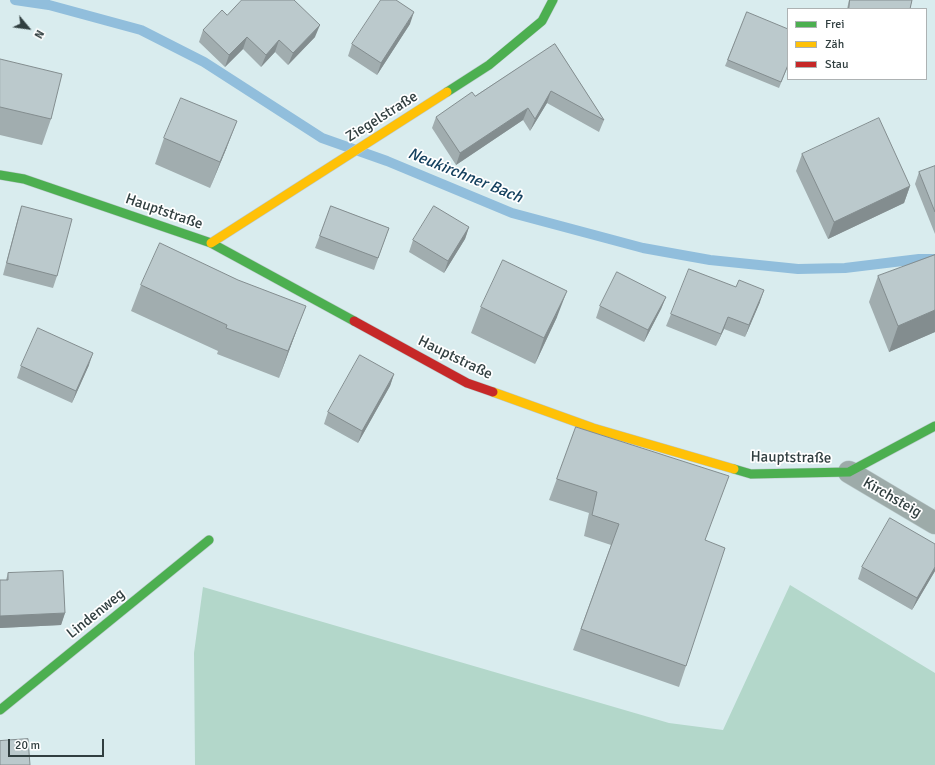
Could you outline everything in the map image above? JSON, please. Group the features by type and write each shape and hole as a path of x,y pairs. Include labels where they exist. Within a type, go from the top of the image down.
{"main road":[{"name":"Ziegelstraße","path":"211,243 489,65 542,21 553,0"},
{"name":"Hauptstraße","path":"0,175 24,180 211,243 467,383 593,428 751,474 849,472 935,426"},
{"name":"Lindenweg","path":"0,710 209,540"}],"street":[{"name":"Kirchsteig","path":"849,472 935,523"}],"green space":[{"path":"790,585 935,673 935,765 195,765 194,653 203,587 669,723 723,730"}],"building":[{"path":"242,0 294,0 320,25 293,53 279,40 266,55 247,37 229,55 203,30 222,10 227,15"},
{"path":"381,0 396,0 414,12 381,63 352,44"},
{"path":"850,0 912,0 910,8 849,8"},
{"path":"747,12 787,29 787,67 781,82 728,60"},
{"path":"555,44 604,120 551,91 535,119 528,108 460,153 436,117 472,92 475,96"},
{"path":"0,59 62,74 51,119 0,107"},
{"path":"181,98 237,121 220,162 164,138"},
{"path":"879,118 910,186 834,222 802,154"},
{"path":"935,166 935,212 919,172"},
{"path":"22,206 72,219 57,276 7,263"},
{"path":"331,206 389,228 378,258 320,236"},
{"path":"434,206 469,227 448,261 413,240"},
{"path":"160,243 238,280 306,306 288,351 226,328 227,325 141,285"},
{"path":"935,255 935,310 898,326 878,276"},
{"path":"503,260 567,291 544,338 481,307"},
{"path":"689,269 736,287 739,280 764,290 749,325 728,317 721,334 671,314"},
{"path":"617,272 666,297 648,330 600,306"},
{"path":"38,328 93,353 76,391 21,366"},
{"path":"360,355 394,374 362,431 328,412"},
{"path":"576,427 729,476 705,540 725,548 686,666 581,629 619,524 592,515 597,492 557,479"},
{"path":"890,518 935,544 935,567 917,598 862,567"},
{"path":"63,571 65,613 0,616 0,580 8,580 8,573"},
{"path":"28,739 30,765 0,765 0,741"}],"waterway":[{"name":"Neukirchner Bach","path":"15,0 49,5 141,30 204,62 322,138 387,161 512,213 643,248 710,260 798,269 845,268 919,259 935,259"}],"traffic: fast":[{"path":"447,92 489,65 542,21 553,0"},
{"path":"0,175 24,179 211,243 354,321"},
{"path":"734,469 751,474 849,472 935,426"},
{"path":"0,710 209,540"}],"traffic: slow":[{"path":"211,243 447,92"},
{"path":"493,392 593,428 734,469"}],"traffic: jam":[{"path":"354,321 467,383 493,392"}]}
